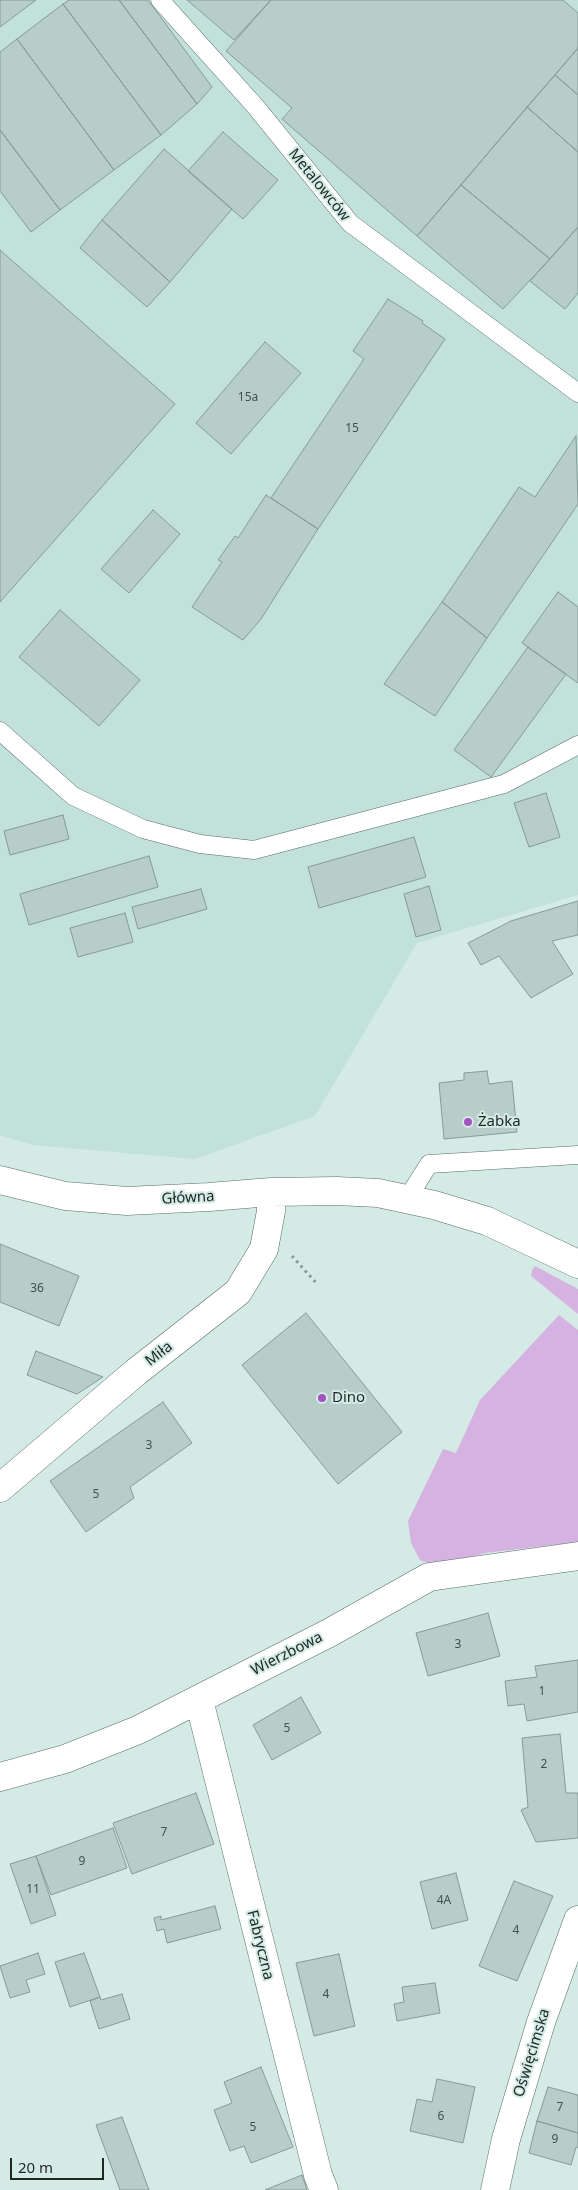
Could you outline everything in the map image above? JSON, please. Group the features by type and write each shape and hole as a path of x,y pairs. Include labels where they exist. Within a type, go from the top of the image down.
{"street":[{"name":"Główna","path":"0,1180 65,1196 127,1201 209,1198 271,1192 337,1191 378,1193 487,1221 578,1264"},
{"name":"Miła","path":"0,1488 136,1372 238,1292 264,1249 271,1211 271,1192"},
{"name":"Wierzbowa","path":"0,1777 65,1759 138,1730 329,1633 429,1577 578,1556"},
{"name":"Fabryczna","path":"199,1700 318,2175 324,2190"},
{"name":"Oświęcimska","path":"495,2190 506,2139 541,2022 578,1920"}],"lane":[{"name":"Metalowców","path":"160,0 255,106 350,223 578,393"},
{"path":"0,731 73,796 143,829 200,844 254,850 504,784 578,745"},
{"path":"407,1199 429,1164 578,1155"}],"path":[{"path":"290,1254 318,1285"}],"shaded area":[{"path":"0,0 578,0 578,895 417,943 315,1116 195,1159 32,1145 0,1135"},
{"path":"535,1266 578,1289 578,1314 531,1276"},
{"path":"559,1315 578,1330 578,1542 485,1553 446,1564 431,1564 420,1560 411,1543 408,1521 443,1449 456,1453 480,1400"}],"building":[{"path":"0,0 36,0 0,27"},
{"path":"69,0 119,0 197,104 161,135 63,4"},
{"path":"119,0 148,0 212,87 197,104"},
{"path":"187,0 271,0 234,40"},
{"path":"271,0 563,0 578,13 578,48 417,236 282,119 292,108 226,51"},
{"path":"63,4 161,135 114,170 17,39"},
{"path":"17,39 114,170 60,210 0,130 0,52"},
{"path":"578,48 578,95 555,75"},
{"path":"555,75 578,95 578,152 527,107"},
{"path":"527,107 578,152 578,227 550,259 461,185"},
{"path":"0,130 60,210 31,232 0,191"},
{"path":"223,132 278,180 243,219 188,171"},
{"path":"164,149 232,209 170,282 102,220"},
{"path":"461,185 550,259 503,309 417,236"},
{"path":"102,220 170,282 147,307 80,248"},
{"path":"578,227 578,293 565,309 530,281"},
{"path":"0,250 175,404 0,602"},
{"path":"388,299 423,321 422,323 445,339 318,529 271,498 364,359 353,351"},
{"path":"265,342 301,373 231,454 196,423"},
{"path":"576,436 578,504 487,638 442,602 519,487 535,497"},
{"path":"266,495 318,529 261,619 243,640 192,607 222,562 218,560 235,536 238,538"},
{"path":"153,510 180,534 129,593 101,569"},
{"path":"558,592 578,607 578,683 522,643"},
{"path":"442,602 487,638 435,716 384,684"},
{"path":"60,610 140,680 99,726 19,657"},
{"path":"528,647 566,674 491,777 454,750"},
{"path":"546,793 560,837 529,847 514,803"},
{"path":"63,815 69,839 10,855 4,831"},
{"path":"414,837 426,877 319,908 308,867"},
{"path":"149,856 158,887 29,925 20,894"},
{"path":"429,886 441,930 416,937 404,894"},
{"path":"201,889 207,909 138,929 132,907"},
{"path":"578,901 578,935 552,941 573,974 531,998 499,956 481,965 468,943 511,921"},
{"path":"125,913 133,942 78,957 70,928"},
{"path":"487,1071 489,1084 512,1081 517,1132 444,1139 439,1083 464,1080 464,1073"},
{"path":"0,1244 79,1276 59,1326 0,1302"},
{"name":"Dino","path":"306,1313 402,1432 338,1484 242,1365"},
{"path":"36,1351 103,1377 77,1394 27,1375"},
{"path":"163,1402 192,1443 130,1487 134,1498 86,1532 50,1481"},
{"path":"488,1613 500,1656 428,1676 416,1633"},
{"path":"578,1660 578,1712 527,1721 524,1704 508,1706 505,1681 537,1677 535,1666"},
{"path":"301,1697 321,1733 272,1760 253,1725"},
{"path":"560,1734 566,1793 578,1793 578,1838 536,1842 521,1810 528,1807 522,1738"},
{"path":"196,1793 214,1844 132,1874 113,1823"},
{"path":"113,1828 127,1868 51,1895 36,1856"},
{"path":"36,1856 56,1915 31,1924 10,1864"},
{"path":"456,1873 468,1920 432,1929 420,1882"},
{"path":"514,1881 553,1896 517,1981 479,1966"},
{"path":"215,1906 221,1929 167,1943 164,1929 157,1931 154,1918 161,1916 161,1920"},
{"path":"38,1953 45,1974 26,1980 30,1992 10,1998 0,1966"},
{"path":"84,1953 100,1997 70,2007 55,1962"},
{"path":"339,1954 355,2026 314,2036 296,1963"},
{"path":"435,1983 440,2013 397,2021 394,2004 404,2002 402,1987"},
{"path":"122,1994 130,2019 99,2029 90,2001 100,1997 101,2000"},
{"path":"261,2067 293,2147 251,2163 244,2146 230,2151 214,2110 232,2103 224,2082"},
{"path":"437,2079 475,2087 463,2143 410,2131 417,2099 432,2102"},
{"path":"548,2087 578,2095 578,2133 537,2121"},
{"path":"122,2117 149,2190 120,2190 96,2125"},
{"path":"537,2121 578,2133 578,2148 576,2147 571,2165 529,2153"},
{"path":"302,2175 307,2190 265,2190"}],"place":[{"name":"Żabka","path":"468,1122"},
{"name":"Dino","path":"322,1398"}]}
